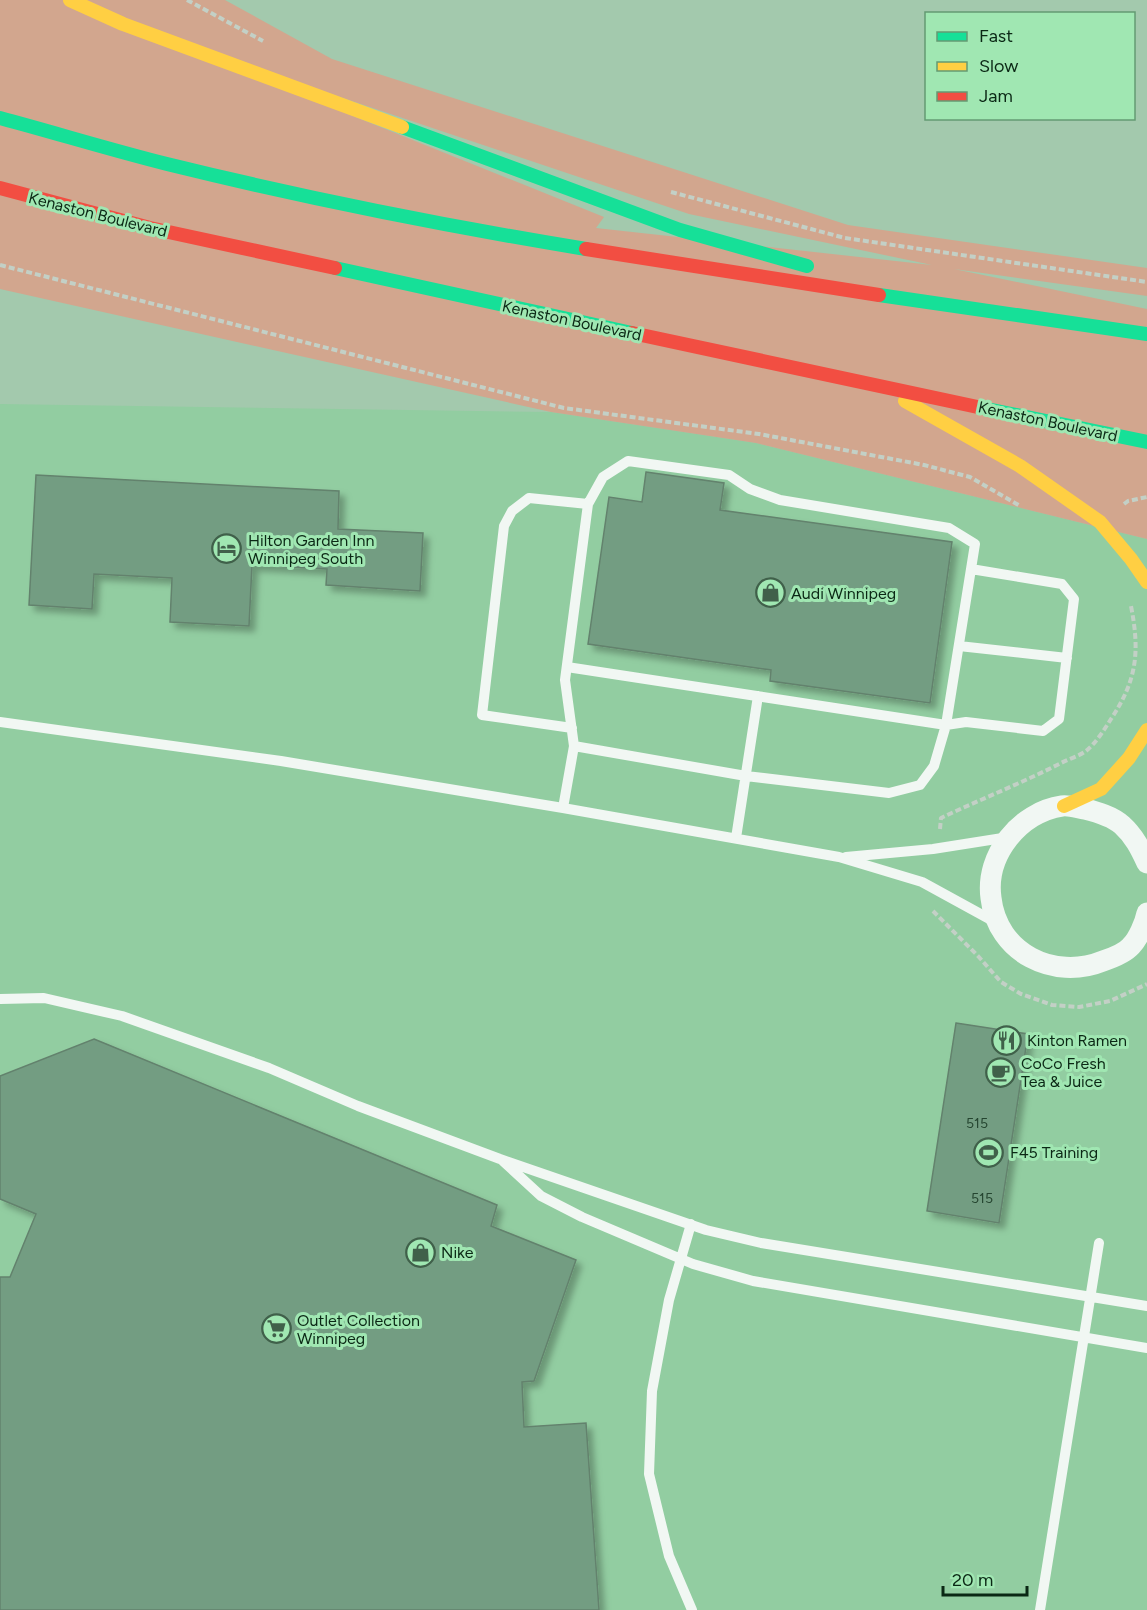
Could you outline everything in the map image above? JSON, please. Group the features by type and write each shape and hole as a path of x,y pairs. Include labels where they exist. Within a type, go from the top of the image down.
{"main road":[{"path":"70,0 134,28 680,230 817,268"},
{"path":"0,118 186,169 443,224 612,254 1147,334"},
{"name":"Kenaston Boulevard","path":"0,188 150,228 877,386 1147,442"},
{"path":"839,275 942,304"},
{"path":"877,386 1020,466 1100,522 1147,582"},
{"path":"1064,806 1101,789 1130,758 1147,730"}],"street":[{"path":"1147,863 1138,843 1120,824 1098,812 1064,806 1044,812 1020,825 1002,845 992,871 991,898 999,924 1014,946 1036,961 1063,969 1089,967 1139,946 1147,913"}],"lane":[{"path":"563,808 574,746 565,680 588,504 603,477 628,461 729,475 750,489 780,500 949,528 975,544 946,725 934,766 920,785 890,793 746,776 574,746"},
{"path":"572,728 482,716 504,526 508,518 512,511 529,498 588,504"},
{"path":"567,667 946,725 966,722 1042,731 1059,719 1074,599 1062,584 971,569"},
{"path":"959,646 1067,658"},
{"path":"736,838 758,696"},
{"path":"0,722 281,761 839,857 922,882 999,924"},
{"path":"839,857 933,849 1009,837"},
{"path":"0,999 44,998 122,1016 269,1068 358,1106 500,1159 706,1230 761,1243 1147,1306"},
{"path":"500,1159 541,1196 582,1217 681,1259 753,1281 1147,1348"},
{"path":"691,1224 669,1300 652,1391 649,1474 669,1556 692,1610"},
{"path":"1040,1610 1099,1243"}],"path":[{"path":"186,0 267,43"},
{"path":"661,189 845,238 1147,282"},
{"path":"0,265 564,408 759,434 924,465 970,477 1029,511"},
{"path":"1100,522 1128,501 1147,497"}],"shaded area":[{"path":"0,0 225,0 332,59 848,225 1147,268 1147,296 954,269 1147,309 1147,539 756,443 551,412 0,289","holes":["137,29 689,214 932,265 596,228 604,217"]},
{"path":"0,404 551,412 756,443 1147,539 1147,1610 0,1610"}],"building":[{"name":"Audi Winnipeg","path":"646,472 724,483 720,510 952,542 930,703 770,681 771,670 588,644 609,497 642,502"},
{"name":"Hilton Garden Inn Winnipeg South","path":"36,475 339,491 338,529 423,533 420,591 326,585 327,569 252,565 249,626 170,622 172,578 94,574 92,609 29,605"},
{"path":"956,1023 1028,1034 999,1223 927,1211"},
{"name":"Outlet Collection Winnipeg","path":"94,1039 497,1205 491,1226 576,1260 534,1381 522,1382 524,1427 586,1423 599,1610 0,1610 0,1277 10,1277 36,1214 0,1199 0,1076"}],"traffic: fast":[{"path":"0,118 146,159 323,200 586,249"},
{"path":"402,127 680,230 807,266"},
{"path":"335,268 632,333"},
{"path":"879,295 1147,334"},
{"path":"987,409 1147,442"}],"traffic: slow":[{"path":"70,0 123,24 402,127"},
{"path":"905,401 1020,466 1100,522 1147,582"},
{"path":"1064,806 1101,789 1129,758 1147,730"}],"traffic: jam":[{"path":"0,188 150,228 335,268"},
{"path":"586,249 879,295"},
{"path":"632,333 987,409"}],"place":[{"name":"Hilton Garden Inn Winnipeg South","path":"227,549"},
{"name":"Audi Winnipeg","path":"770,593"},
{"name":"Kinton Ramen","path":"1006,1040"},
{"name":"CoCo Fresh Tea & Juice","path":"1000,1072"},
{"name":"F45 Training","path":"989,1152"},
{"name":"Nike","path":"420,1252"},
{"name":"Outlet Collection Winnipeg","path":"276,1329"}]}
